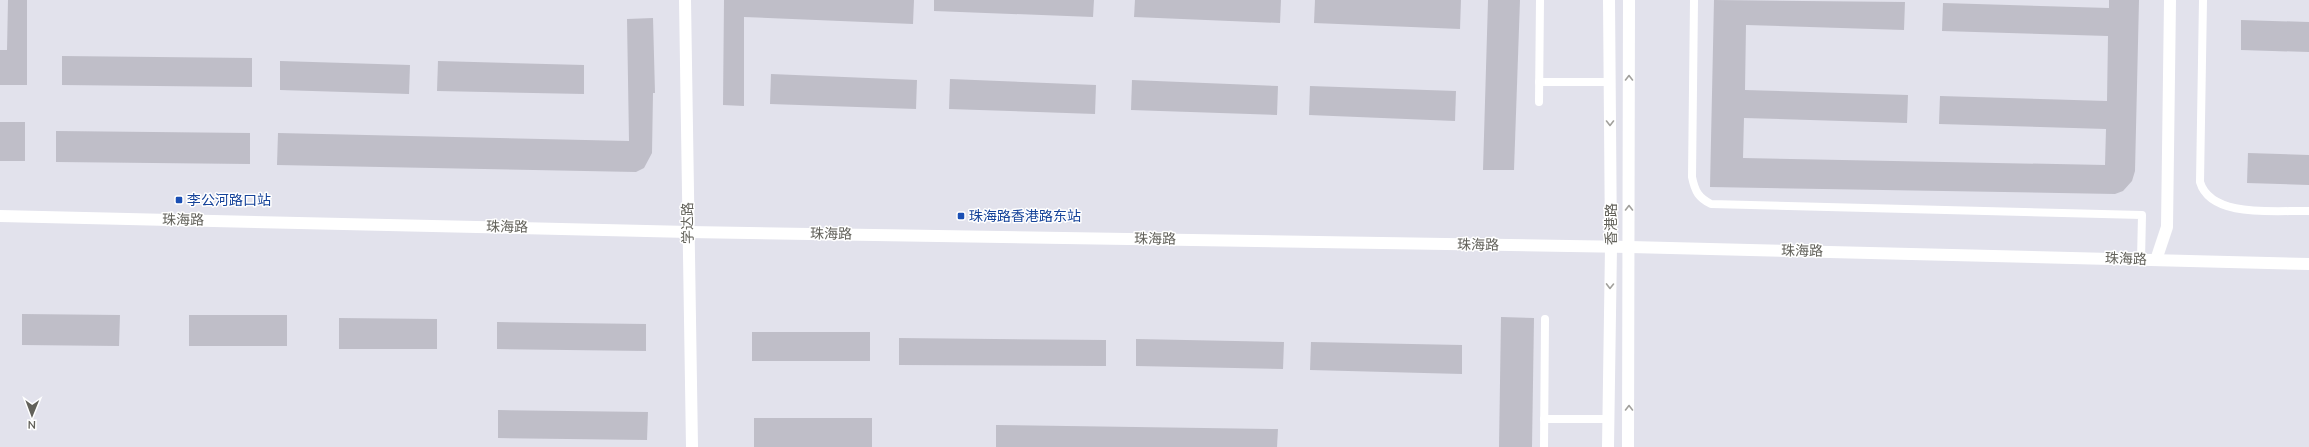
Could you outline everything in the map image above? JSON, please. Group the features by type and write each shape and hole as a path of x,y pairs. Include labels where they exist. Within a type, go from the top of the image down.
{"main road":[{"name":"学达路","path":"685,0 692,447"},
{"name":"香港路","path":"1608,447 1611,247 1610,0"},
{"name":"香港路","path":"1628,447 1630,247 1629,0"},
{"path":"2156,260 2167,227 2170,0"},
{"name":"珠海路","path":"0,216 689,232 1630,247 2309,264"}],"lane":[{"path":"1539,102 1540,0"},
{"path":"1694,0 1692,178 1694,188 1700,198 1711,204 2142,215 2141,260"},
{"path":"2203,0 2200,182 2203,192 2210,199 2226,207 2309,211"},
{"path":"1539,82 1610,82"},
{"path":"1544,447 1545,319"},
{"path":"1544,419 1609,419"}],"building":[{"path":"8,0 27,0 27,85 0,85 0,50 7,50"},
{"path":"724,0 914,0 913,24 744,17 744,106 723,105"},
{"path":"934,0 1094,0 1093,17 934,11"},
{"path":"1135,0 1281,0 1280,23 1134,17"},
{"path":"1315,0 1461,0 1460,29 1314,23"},
{"path":"1488,0 1520,0 1514,170 1483,170"},
{"path":"1714,0 1905,2 1904,30 1746,25 1745,90 1908,95 1907,123 1744,118 1743,158 2105,165 2106,129 1939,124 1940,96 2107,101 2108,36 1942,31 1943,3 2109,8 2109,0 2139,0 2135,171 2132,181 2123,191 2115,194 1710,187"},
{"path":"653,18 655,93 653,93 652,153 644,168 636,172 277,165 278,133 629,141 627,19"},
{"path":"2241,20 2309,22 2309,52 2241,50"},
{"path":"62,56 252,58 252,87 62,85"},
{"path":"280,61 410,65 409,94 280,90"},
{"path":"438,61 584,65 584,94 437,91"},
{"path":"771,74 917,80 916,109 770,104"},
{"path":"950,79 1096,85 1095,114 949,109"},
{"path":"1132,80 1278,86 1277,115 1131,110"},
{"path":"1310,86 1456,91 1455,121 1309,115"},
{"path":"0,122 25,122 25,161 0,161"},
{"path":"56,131 250,133 250,164 56,162"},
{"path":"2248,153 2309,155 2309,185 2247,183"},
{"path":"22,314 120,315 119,346 22,345"},
{"path":"189,315 287,315 287,346 189,346"},
{"path":"1501,317 1534,318 1532,447 1499,447"},
{"path":"339,318 437,319 437,349 339,349"},
{"path":"497,322 646,324 646,351 497,349"},
{"path":"752,332 870,332 870,361 752,361"},
{"path":"899,338 1106,340 1106,366 899,365"},
{"path":"1136,339 1284,342 1283,369 1136,366"},
{"path":"1311,342 1462,345 1462,374 1310,370"},
{"path":"498,410 648,412 647,440 498,438"},
{"path":"754,418 872,418 872,447 754,447"},
{"path":"996,425 1278,429 1277,447 996,447"}],"place":[{"name":"李公河路口站","path":"179,200"},
{"name":"珠海路香港路东站","path":"961,216"}]}
